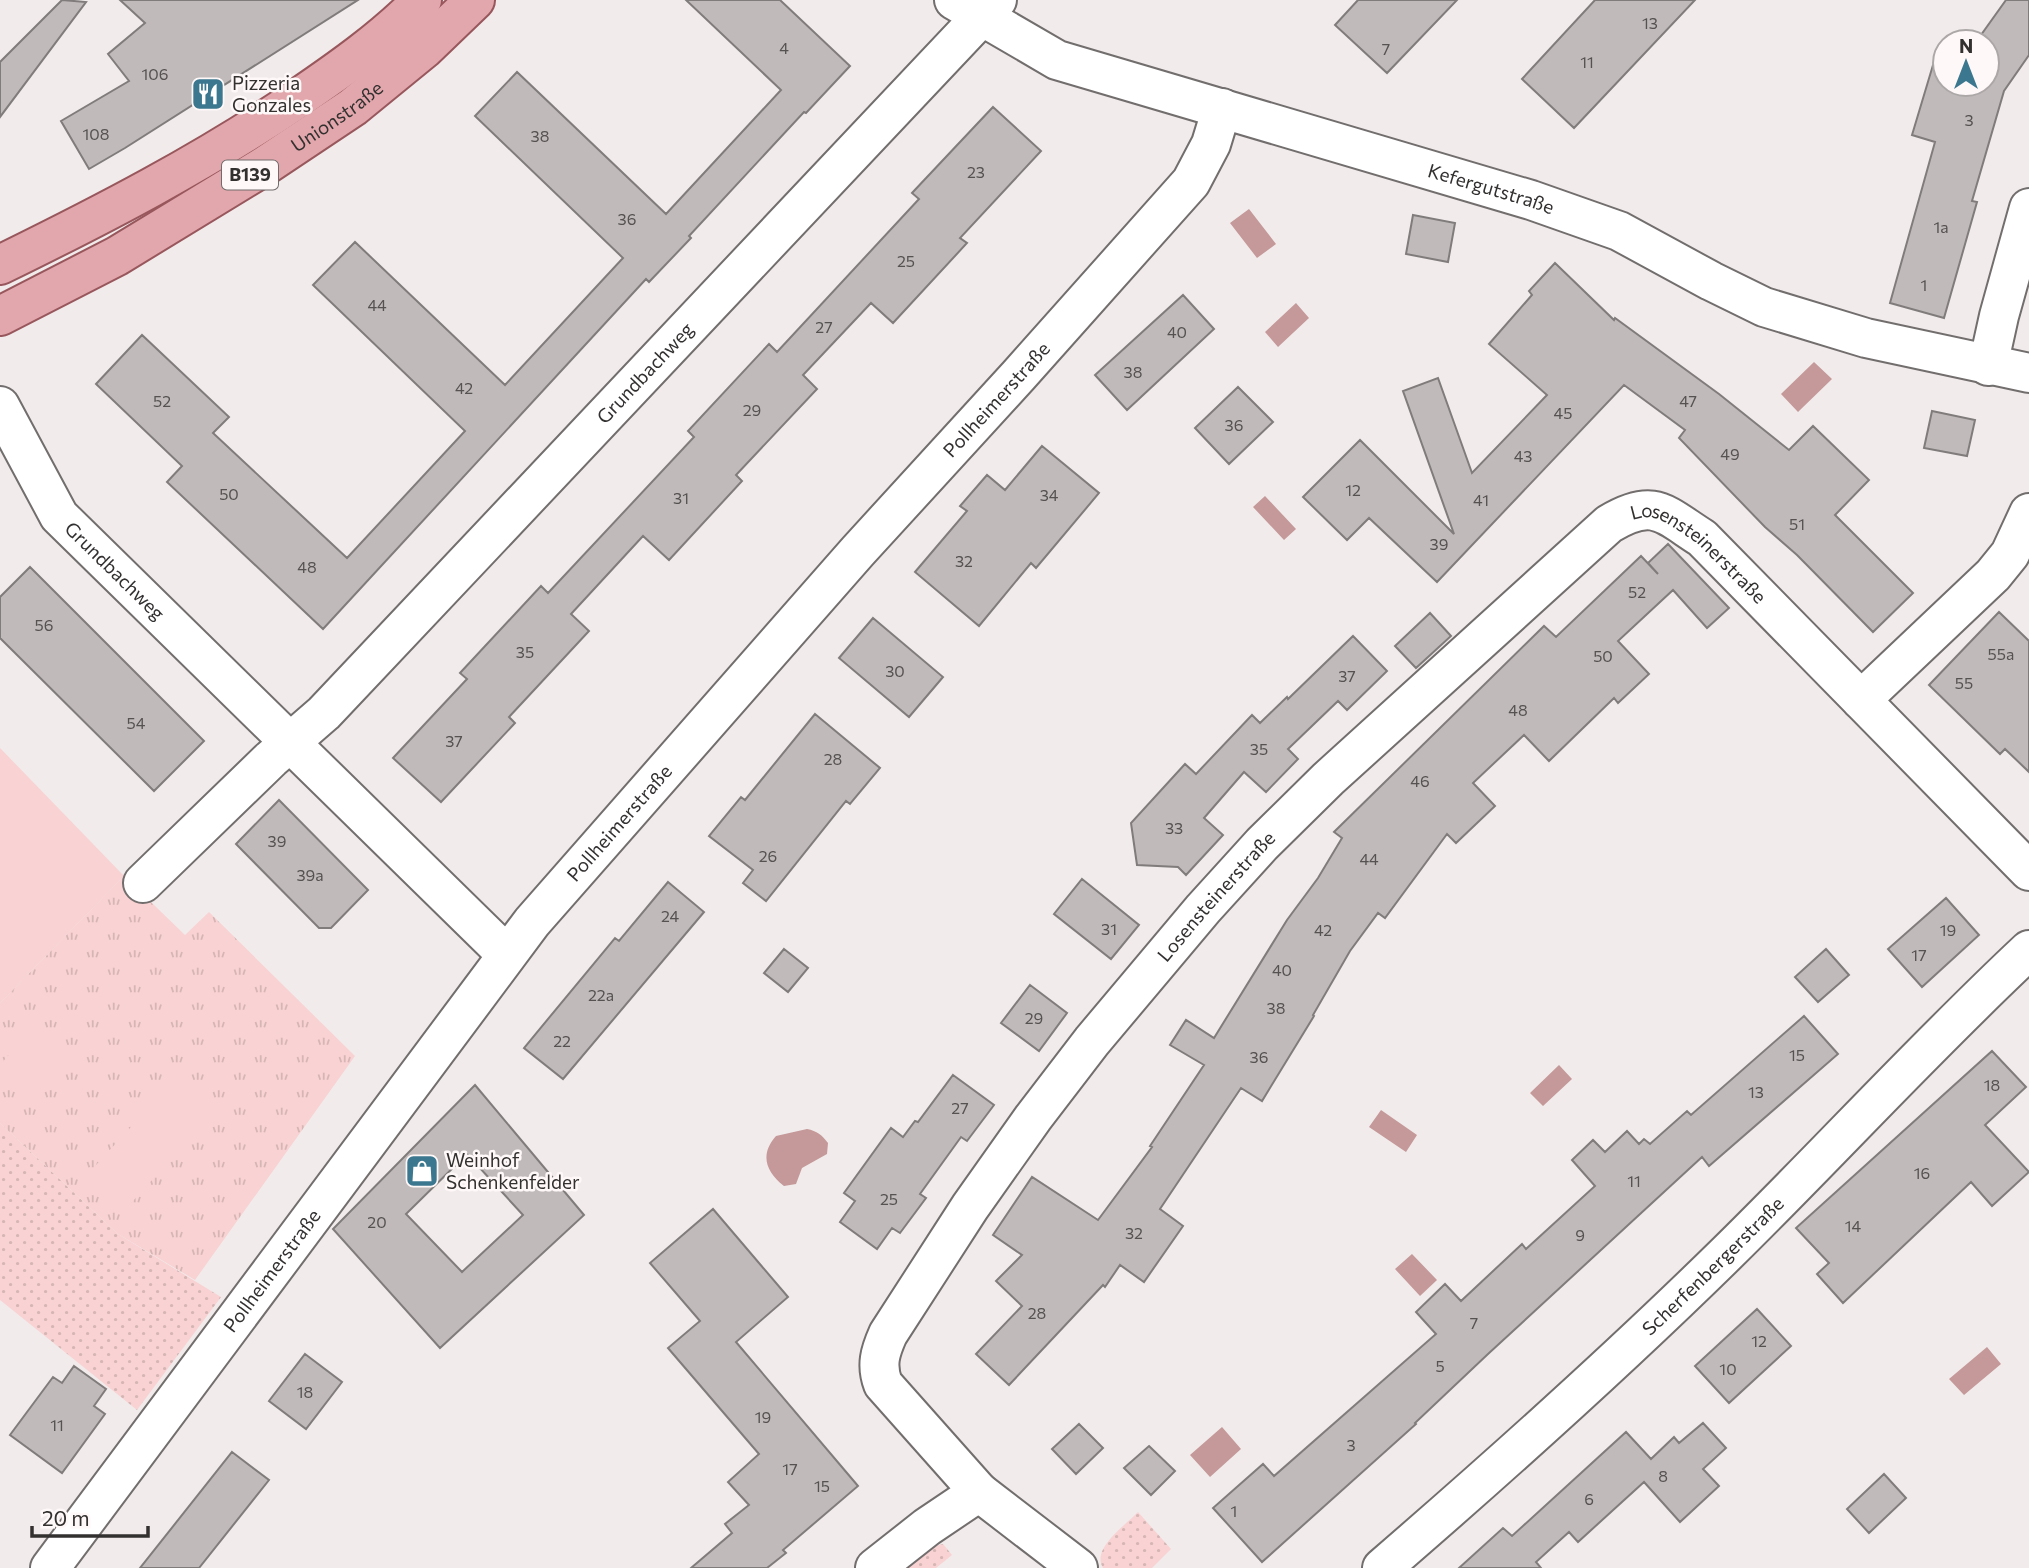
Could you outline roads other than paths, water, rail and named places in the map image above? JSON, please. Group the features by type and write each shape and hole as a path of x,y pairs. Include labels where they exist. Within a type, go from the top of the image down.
{"main road":[{"name":"Unionstraße","path":"0,265 106,213 236,140 331,76 399,23 422,0"},
{"name":"Unionstraße","path":"0,316 117,256 274,160 353,107 424,49 475,0"}],"street":[{"name":"Kefergutstraße","path":"977,5 1057,60 1591,220 1619,231 1764,307 1866,338 2029,373"},
{"name":"Grundbachweg","path":"143,883 324,713 977,5"},
{"name":"Pollheimerstraße","path":"50,1568 506,954 552,898 858,551 1019,376 1191,182 1211,144 1222,108"},
{"path":"1988,366 2029,208"},
{"name":"Grundbachweg","path":"0,406 59,516 506,954"},
{"name":"Losensteinerstraße","path":"979,1492 883,1384 878,1370 879,1354 888,1334 970,1207 1092,1041 1203,909 1262,844 1328,779 1608,524 1626,514 1656,511 1677,519 1702,538 2029,871"},
{"path":"1861,700 1993,575 2010,555 2029,513"},
{"name":"Scherfenbergerstraße","path":"1382,1568 1501,1464 1641,1335 1813,1167 1971,1004 2029,950"},
{"path":"875,1568 979,1492 1078,1568"}],"place":[{"name":"Pizzeria Gonzales","path":"208,94"},
{"name":"Weinhof Schenkenfelder","path":"422,1171"}]}
